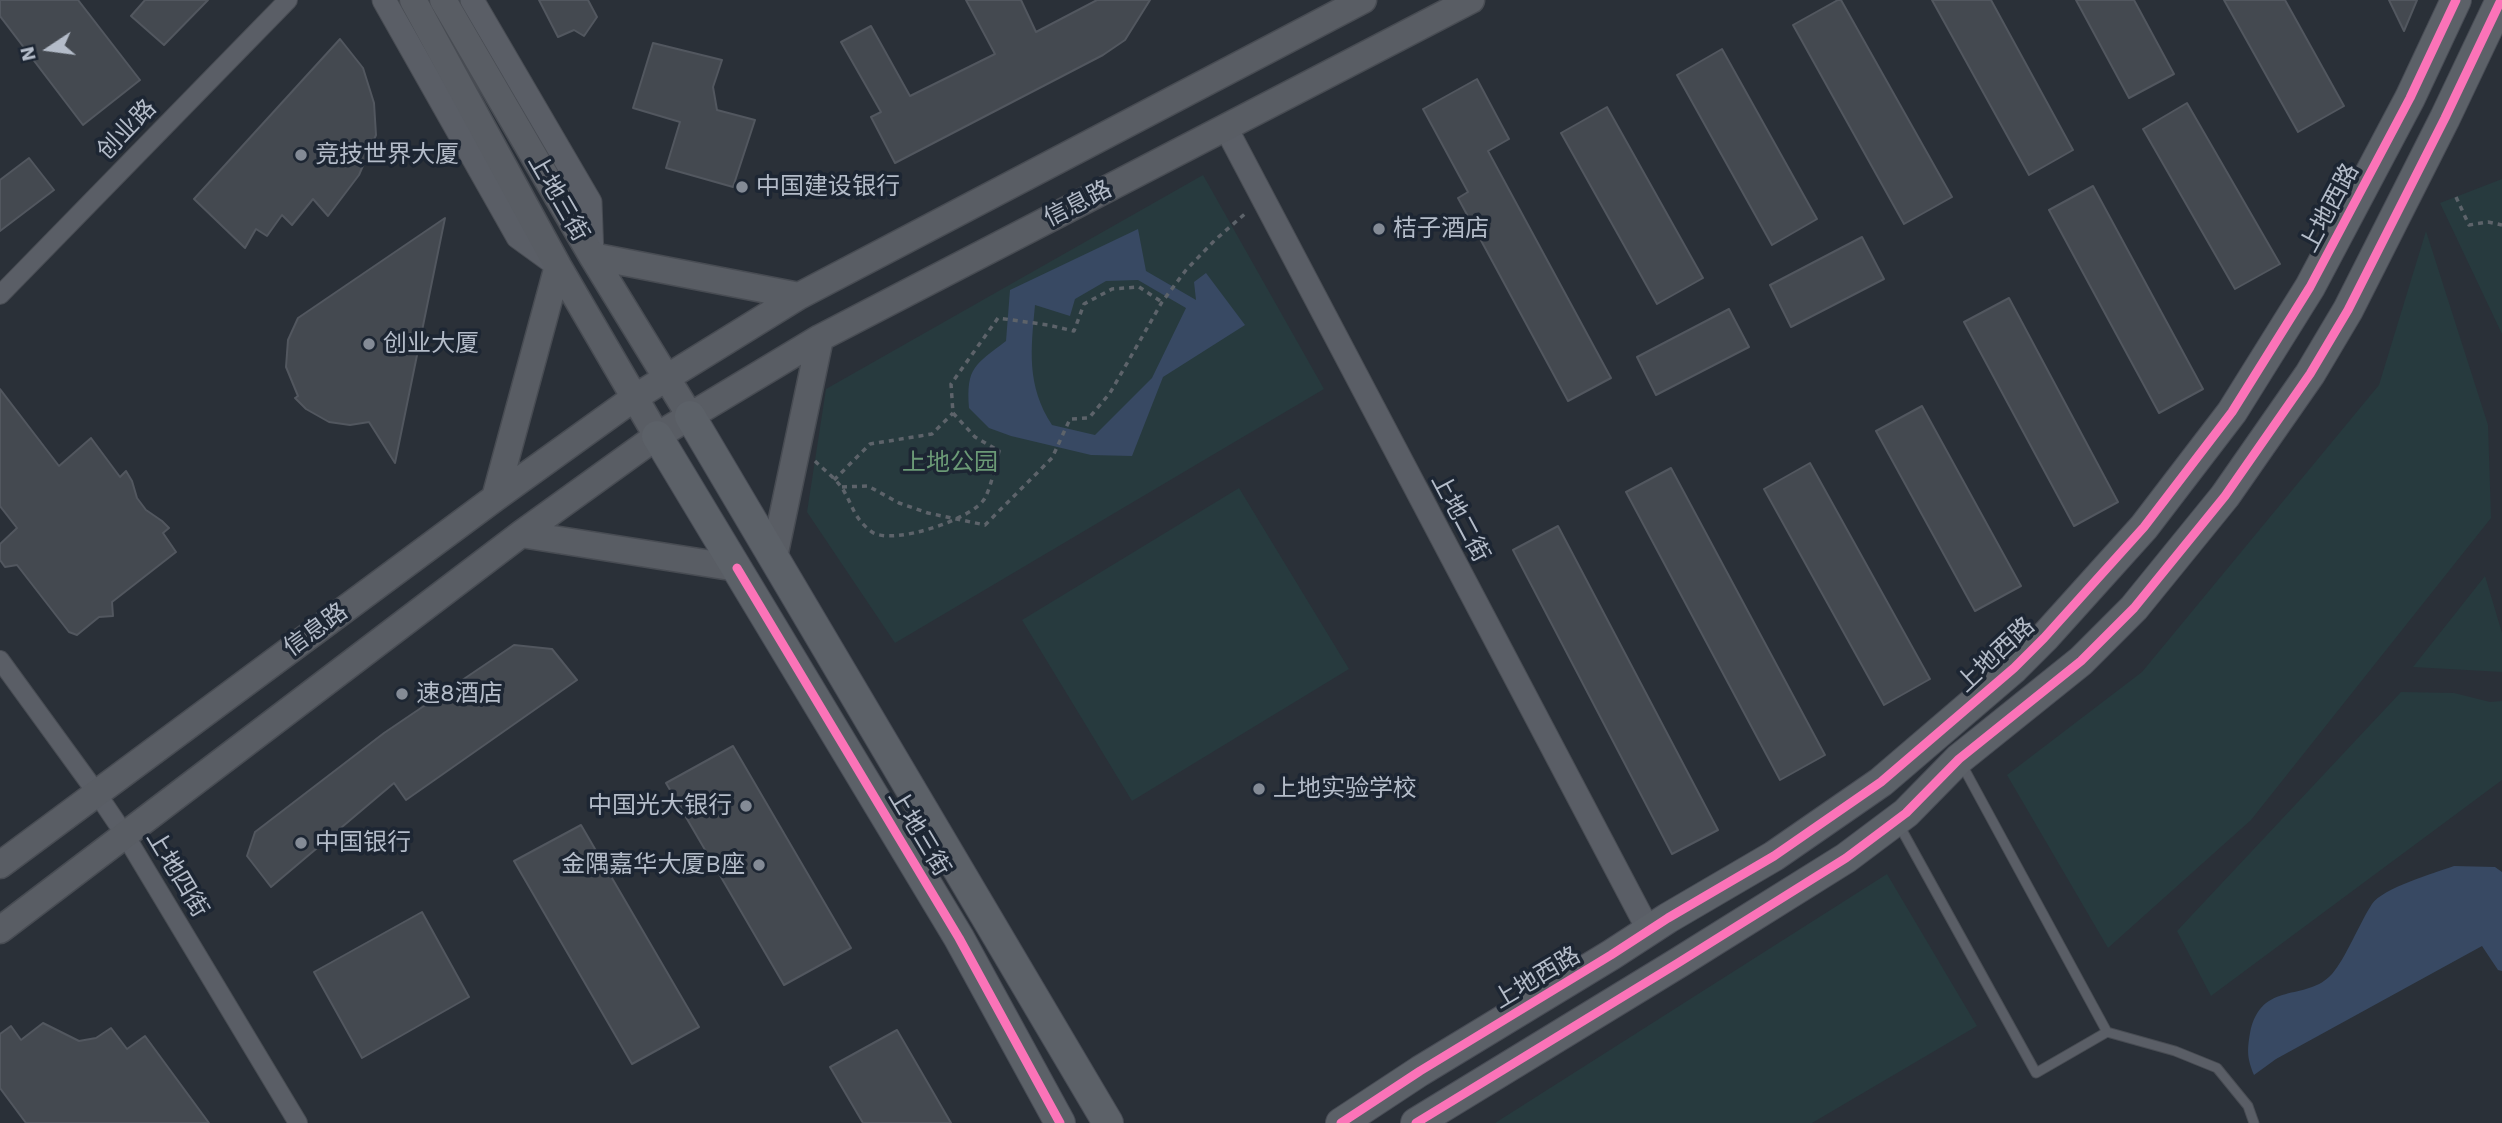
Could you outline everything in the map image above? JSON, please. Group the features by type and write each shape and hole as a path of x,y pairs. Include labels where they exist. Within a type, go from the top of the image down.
{"main road":[{"name":"上地三街","path":"413,0 558,266 634,398 959,937 1060,1123"},
{"name":"上地三街","path":"443,0 592,256"},
{"name":"信息路","path":"0,865 634,398 799,296 1363,0"},
{"name":"信息路","path":"0,930 521,534 657,436 820,338 1471,0"},
{"name":"上地西路","path":"1341,1123 1420,1071 1774,856 1881,782 2014,668 2044,638 2144,527 2232,412 2310,287 2410,98 2456,0"},
{"path":"1416,1123 1819,876 1896,821 1959,759 2081,661 2134,608 2225,496 2310,374 2348,310 2501,0"},
{"path":"592,256 799,296"},
{"path":"592,256 690,416"},
{"path":"495,498 558,266"},
{"path":"774,557 820,338"},
{"name":"上地三街","path":"690,416 1108,1123"},
{"path":"521,534 737,568"}],"street":[{"name":"创业路","path":"0,295 288,0"},
{"name":"上地三街","path":"384,0 518,237 558,266"},
{"name":"上地三街","path":"472,0 590,202 592,256"},
{"name":"上地二街","path":"1226,128 1648,931"},
{"name":"上地四街","path":"0,660 125,835 298,1123"}],"lane":[{"path":"1959,759 2108,1032"},
{"path":"1896,821 2036,1073 2108,1032 2175,1051 2217,1068 2248,1106 2254,1123"}],"path":[{"path":"2456,197 2469,225 2488,222 2502,225"},
{"path":"842,488 868,486 899,503 985,525 1052,458 1070,419 1089,418 1110,393 1162,302 1186,270 1214,240 1261,199"},
{"path":"798,442 842,488 853,514 874,534 901,536 932,529 957,519 984,500 999,452 975,437 953,412 951,384 998,318 1048,324 1074,331 1084,304 1112,289 1139,287 1162,302"},
{"path":"834,480 870,444 932,434 953,412"}],"green space":[{"name":"上地公园","path":"1203,175 1324,389 895,643 807,512 826,389"},
{"path":"2502,179 2502,334 2440,203"},
{"path":"2426,231 2488,425 2491,518 2251,820 2108,948 2007,775 2142,672 2379,385"},
{"path":"1239,488 1349,669 1132,801 1022,620"},
{"path":"2485,576 2502,633 2502,672 2413,667"},
{"path":"2401,692 2454,693 2490,702 2502,701 2502,780 2211,996 2177,931"},
{"path":"1887,874 1977,1026 1812,1123 1495,1123"}],"water":[{"path":"1138,229 1146,271 1196,300 1194,282 1206,273 1245,325 1163,377 1132,456 1091,455 1011,436 989,428 969,408 971,375 980,362 1006,341 1010,290","holes":["1138,280 1186,308 1152,378 1095,435 1052,425 1034,381 1032,352 1035,305 1070,316 1075,299 1106,281"]},
{"path":"2454,866 2495,867 2502,872 2502,971 2498,970 2482,946 2276,1059 2254,1075 2249,1059 2249,1039 2256,1016 2264,1005 2274,998 2321,983 2332,974 2378,898 2410,882"}],"building":[{"path":"0,0 78,0 140,80 83,125 0,16"},
{"path":"145,0 208,0 164,45 131,16"},
{"path":"539,0 588,0 597,17 584,36 574,30 558,37"},
{"path":"966,0 1021,0 1036,32 1097,0 1150,0 1125,40 1103,55 895,163 871,117 881,112 841,42 871,26 910,96 995,54"},
{"path":"1841,0 1952,197 1904,224 1793,25"},
{"path":"1932,0 1991,0 2073,150 2029,175"},
{"path":"2076,0 2134,0 2174,74 2129,98"},
{"path":"2224,0 2285,0 2344,106 2298,132"},
{"path":"2389,0 2417,0 2404,31"},
{"name":"竞技世界大厦","path":"340,39 363,68 374,103 376,135 359,175 328,216 313,199 292,225 282,215 267,236 256,229 245,248 194,199"},
{"path":"653,43 722,60 713,87 717,110 755,120 733,187 666,168 680,122 633,108"},
{"path":"1722,49 1817,219 1772,245 1677,75"},
{"path":"1477,79 1509,139 1488,151 1611,378 1568,401 1458,198 1468,192 1423,109"},
{"path":"2187,103 2280,264 2235,289 2143,129"},
{"path":"1607,107 1703,278 1657,304 1561,133"},
{"path":"29,158 54,190 0,231 0,180"},
{"path":"2093,186 2203,389 2159,413 2049,210"},
{"name":"创业大厦","path":"445,218 395,463 369,422 350,425 329,422 306,409 295,398 298,396 286,367 288,340 298,318"},
{"path":"1862,237 1884,279 1791,327 1770,285"},
{"path":"2009,298 2118,502 2074,526 1964,322"},
{"path":"1729,309 1749,347 1656,395 1637,357"},
{"path":"0,389 59,466 91,438 120,477 126,471 137,498 146,510 169,528 163,533 176,552 112,602 113,616 99,617 77,635 69,632 17,565 5,567 0,560 0,544 17,528 0,506"},
{"path":"1922,406 2021,586 1975,611 1876,431"},
{"path":"1810,463 1930,679 1884,705 1764,489"},
{"path":"1671,468 1825,755 1780,780 1626,492"},
{"path":"1558,526 1718,830 1672,854 1513,550"},
{"path":"514,645 552,649 577,680 406,800 394,783 271,887 247,856 255,832 384,733"},
{"name":"金隅嘉华大厦B座","path":"733,746 851,948 784,985 666,783"},
{"path":"581,825 699,1027 632,1064 514,861"},
{"path":"422,912 469,997 362,1058 314,972"},
{"path":"43,1023 79,1041 96,1038 111,1028 127,1049 145,1036 209,1123 26,1123 0,1088 0,1034 11,1026 21,1040"},
{"path":"897,1030 951,1123 863,1123 830,1067"}],"cycle path":[{"path":"1341,1123 1668,918 1774,856 1881,782 2014,668 2044,638 2144,527 2232,412 2310,287 2410,98 2456,0"},
{"path":"1416,1123 1846,858 1906,813 1959,759 2081,661 2134,608 2225,496 2310,374 2348,310 2501,0"},
{"path":"737,568 959,938 1060,1123"}],"place":[{"name":"竞技世界大厦","path":"301,155"},
{"name":"中国建设银行","path":"742,187"},
{"name":"桔子酒店","path":"1379,229"},
{"name":"创业大厦","path":"369,344"},
{"name":"速8酒店","path":"402,694"},
{"name":"上地实验学校","path":"1259,789"},
{"name":"中国光大银行","path":"746,806"},
{"name":"中国银行","path":"301,843"},
{"name":"金隅嘉华大厦B座","path":"759,865"}]}
